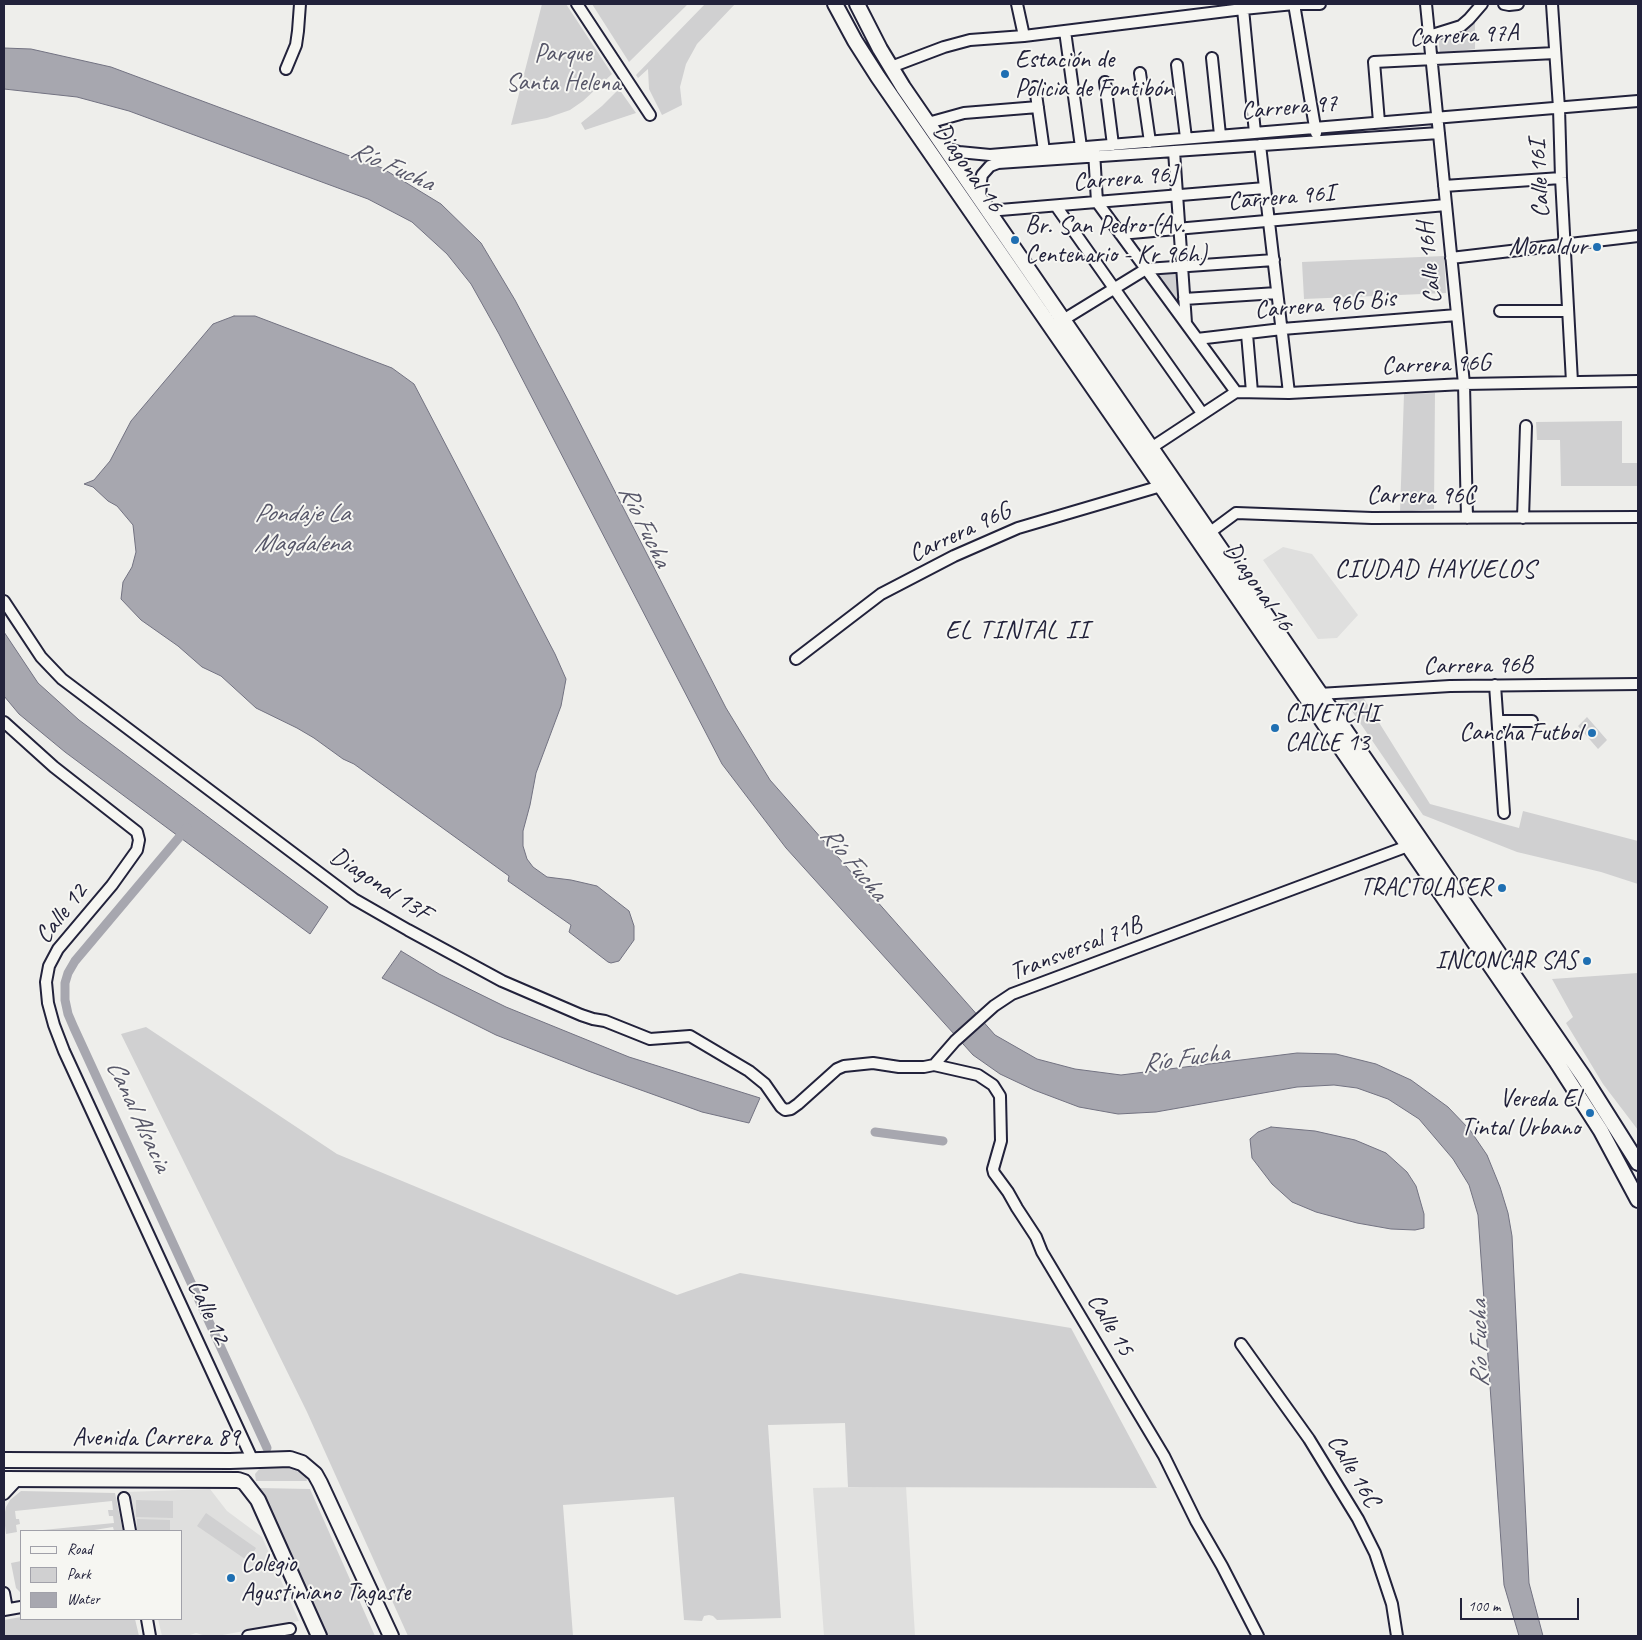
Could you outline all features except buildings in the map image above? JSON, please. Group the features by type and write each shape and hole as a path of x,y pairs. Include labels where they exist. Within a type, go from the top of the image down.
{"main road":[{"name":"Diagonal 16","path":"836,4 855,41 878,77 1162,486 1573,1086 1611,1148 1638,1200"},
{"name":"Diagonal 16","path":"856,4 891,67 928,123 1598,1098 1638,1163"},
{"name":"Avenida Carrera 89","path":"4,1460 253,1461 290,1459 306,1466 315,1474 320,1483 391,1636"},
{"path":"253,1461 244,1482 258,1500 319,1636"},
{"name":"Avenida Carrera 89","path":"4,1479 238,1480 244,1482"}],"street":[{"path":"286,69 296,45 300,4"},
{"path":"577,4 650,115"},
{"path":"1018,4 1024,36"},
{"path":"891,67 944,46 970,40 1024,36 1294,4 1320,4"},
{"path":"1294,4 1317,141"},
{"name":"Calle 16H","path":"1426,4 1464,384 1467,518"},
{"path":"1429,36 1461,26 1482,4"},
{"path":"1504,4 1518,4"},
{"name":"Calle 16I","path":"1552,4 1572,382"},
{"path":"1243,10 1255,132"},
{"path":"1064,31 1081,147"},
{"name":"Carrera 97A","path":"1379,122 1374,62 1555,53"},
{"path":"1212,58 1220,135"},
{"path":"1176,65 1186,138"},
{"path":"1140,72 1150,142"},
{"path":"1105,82 1113,145"},
{"path":"1035,87 1044,151"},
{"name":"Carrera 97","path":"945,148 980,155 1081,147 1094,151 1113,145 1186,138 1638,101"},
{"path":"928,123 964,113 1038,108"},
{"name":"Carrera 97","path":"980,198 980,180 982,175 994,163 1094,151 1174,151 1439,133"},
{"path":"1260,145 1289,393"},
{"path":"1094,151 1097,202 1236,392 1151,448"},
{"path":"1174,151 1186,324"},
{"path":"1444,186 1561,178"},
{"name":"Carrera 96J","path":"988,211 1265,188"},
{"name":"Carrera 96I","path":"1120,234 1446,205"},
{"path":"1056,206 1202,413"},
{"path":"1451,258 1638,236"},
{"path":"1063,320 1146,269 1274,260"},
{"path":"1184,299 1278,293"},
{"path":"1500,311 1568,311"},
{"name":"Carrera 96G Bis","path":"1197,339 1282,329 1457,315"},
{"path":"1247,334 1252,392"},
{"name":"Carrera 96G","path":"1236,392 1289,393 1464,384 1638,381"},
{"path":"1523,518 1526,426"},
{"name":"Carrera 96G","path":"796,659 882,594 954,556 1018,528 1162,486"},
{"name":"Carrera 96C","path":"1209,533 1236,514 1372,518 1638,517"},
{"name":"Diagonal 13F","path":"4,601 41,657 62,679 354,899 502,981 581,1015 605,1021 650,1039 690,1036 748,1071 765,1084 785,1110 798,1104 837,1069 844,1066 873,1062 898,1066 924,1067 934,1065"},
{"name":"Carrera 96B","path":"1319,694 1450,686 1638,684"},
{"path":"1495,686 1504,813"},
{"path":"1498,721 1532,721"},
{"name":"Calle 12","path":"4,722 54,767 137,832 139,840 137,850 112,885 58,949 49,966 46,982 48,1003 54,1026 64,1051 253,1461"},
{"name":"Transversal 71B","path":"934,1065 955,1041 994,1006 1012,994 1408,846"},
{"name":"Calle 15","path":"934,1065 978,1075 993,1085 1000,1096 1001,1141 994,1173 1036,1237 1042,1252 1164,1456 1196,1521 1222,1566 1258,1636"},
{"name":"Calle 16C","path":"1240,1344 1309,1439 1358,1518 1374,1552 1392,1604 1396,1636"},
{"path":"4,1494 18,1479"},
{"path":"124,1498 130,1530"},
{"path":"4,1593 5,1610 20,1606"},
{"path":"147,1620 150,1636"},
{"path":"248,1636 290,1629"}],"shaded area":[{"path":"1283,547 1312,554 1358,615 1337,638 1318,639 1263,560"},
{"path":"906,1486 915,1636 824,1636 813,1488"},
{"name":"Colegio Agustiniano Tagaste","path":"210,1489 227,1511 262,1537 299,1621 217,1636 206,1636 196,1633 187,1636 162,1636 158,1620 182,1620 182,1530 135,1530 127,1492"}],"green space":[{"name":"Parque Santa Helena","path":"542,4 566,4 612,74 583,101 570,110 547,118 511,125"},
{"path":"592,4 688,4 629,62"},
{"path":"705,4 735,4 697,44 686,64 680,87 682,105 662,115 649,89 648,69 638,78 636,75"},
{"path":"1475,15 1475,49 1440,53 1438,37"},
{"path":"619,89 636,113 585,130 581,123"},
{"path":"1444,256 1446,293 1304,299 1302,262"},
{"path":"1182,271 1183,314 1153,272"},
{"path":"1435,393 1434,509 1400,512 1404,394"},
{"path":"1622,421 1622,463 1638,463 1638,486 1561,486 1560,440 1537,440 1536,422"},
{"path":"1363,697 1430,804 1519,828 1523,811 1638,841 1638,884 1601,872 1517,852 1423,815 1343,698"},
{"name":"Cancha Futbol","path":"1587,717 1607,740 1598,749 1578,726"},
{"path":"1638,973 1638,1130 1603,1084 1566,1023 1573,1017 1552,979"},
{"path":"146,1027 337,1154 677,1295 740,1273 1071,1328 1157,1488 848,1487 845,1423 768,1425 781,1618 717,1620 709,1615 704,1616 702,1621 684,1620 674,1497 563,1505 573,1636 408,1636 307,1412 121,1034"},
{"path":"292,1466 304,1471 307,1481 256,1481 255,1474 261,1467"},
{"path":"258,1488 310,1489 375,1636 326,1636"},
{"path":"21,1491 115,1493 123,1530 114,1530 113,1527 94,1530 43,1530 114,1523 113,1516 109,1516 108,1510 113,1510 112,1501 15,1511 16,1519 19,1519 20,1524 16,1525 17,1532 6,1534 4,1517 10,1500"},
{"path":"136,1500 173,1501 173,1518 136,1517"},
{"path":"206,1513 256,1548 248,1561 197,1526"},
{"path":"137,1519 170,1520 170,1530 137,1530"},
{"path":"20,1561 20,1592 16,1588 11,1563"},
{"path":"20,1617 20,1620 135,1620 139,1636 4,1636 4,1620"}],"water":[{"path":"4,48 31,49 111,67 382,168 441,204 481,243 515,300 569,402 726,708 770,780 995,1035 1037,1059 1075,1069 1121,1075 1297,1053 1336,1054 1376,1064 1411,1080 1448,1107 1470,1130 1487,1155 1508,1213 1512,1236 1529,1583 1543,1636 1519,1636 1504,1585 1478,1215 1469,1185 1453,1159 1419,1119 1388,1099 1357,1088 1334,1085 1297,1087 1156,1112 1118,1114 1079,1107 1034,1090 1000,1074 973,1055 786,848 722,764 499,334 471,284 447,254 412,222 368,199 129,111 77,97 4,89"},
{"name":"Pondaje La Magdalena","path":"234,316 255,316 392,368 414,384 555,654 566,679 561,706 536,773 523,831 523,846 527,859 533,867 547,877 597,886 629,911 634,926 634,940 619,961 608,962 569,932 571,925 508,881 509,876 354,764 343,759 297,728 256,708 221,676 202,667 178,646 141,620 121,599 123,582 132,567 136,552 133,525 117,506 108,501 93,487 84,484 94,480 110,461 131,421 213,324"},
{"path":"4,632 38,683 79,720 328,907 310,934 65,752 19,714 4,696"},
{"path":"401,951 439,974 506,1007 629,1057 760,1098 749,1123 702,1112 588,1071 496,1035 382,978"},
{"path":"1271,1127 1315,1131 1355,1140 1386,1153 1407,1172 1416,1186 1424,1214 1424,1228 1415,1230 1391,1229 1357,1223 1316,1212 1292,1202 1272,1184 1252,1158 1250,1139 1258,1132"}],"waterway":[{"name":"Canal Alsacia","path":"187,828 75,961 65,983 65,1000 74,1028 267,1448"},
{"path":"875,1132 943,1141"}],"place":[{"name":"Estación de Policia de Fontibón","path":"1005,74"},
{"name":"Br. San Pedro (Av. Centenario - Kr 96h)","path":"1015,240"},
{"name":"Moraldur","path":"1597,247"},
{"name":"CIVETCHI CALLE 13","path":"1275,728"},
{"name":"Cancha Futbol","path":"1592,733"},
{"name":"TRACTOLASER","path":"1502,888"},
{"name":"INCONCAR SAS","path":"1587,961"},
{"name":"Vereda El Tintal Urbano","path":"1590,1113"},
{"name":"Colegio Agustiniano Tagaste","path":"231,1578"}],"district":[{"name":"CIUDAD HAYUELOS","path":"1435,570"},
{"name":"EL TINTAL II","path":"1017,631"}],"water label":[{"name":"Río Fucha","path":"392,167"},
{"name":"Río Fucha","path":"644,526"},
{"name":"Río Fucha","path":"853,864"},
{"name":"Río Fucha","path":"1185,1059"},
{"name":"Río Fucha","path":"1480,1344"}]}
